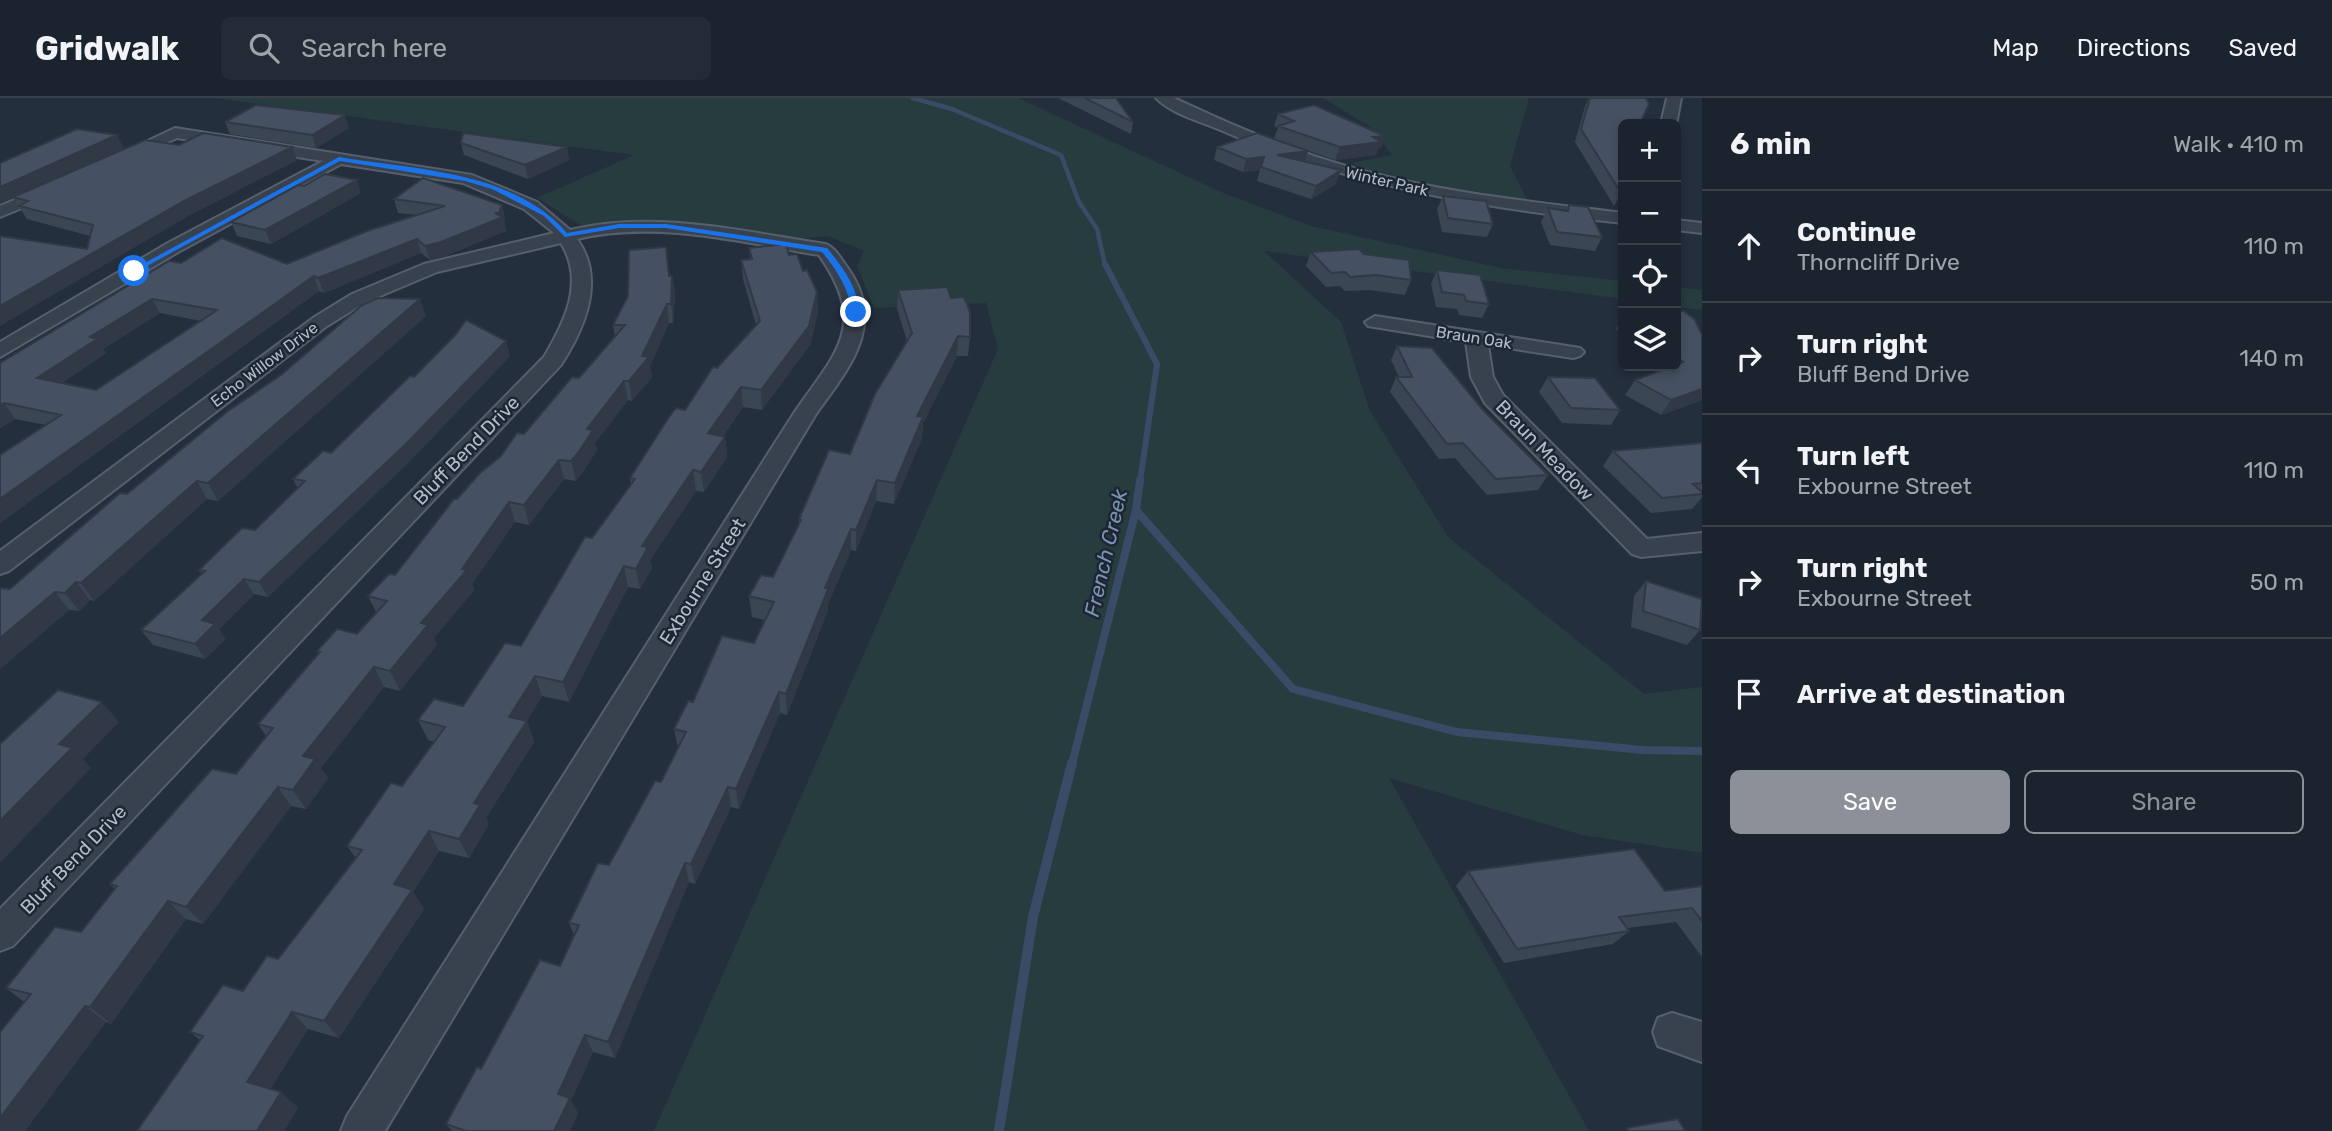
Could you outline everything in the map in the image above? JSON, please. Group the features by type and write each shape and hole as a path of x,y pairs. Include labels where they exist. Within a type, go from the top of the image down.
{"street":[{"name":"Winter Park","path":"1163,98 1273,148 1354,174 1452,196 1618,217"},
{"path":"1670,119 1674,98"},
{"name":"Bluff Bend Drive","path":"0,934 553,360 576,321 584,287 582,268 565,235 547,214 495,188 466,180 175,133 103,166"},
{"path":"0,351 174,247 339,159"},
{"path":"0,212 66,182"},
{"name":"Exbourne Street","path":"362,1131 798,424 852,344 856,327 854,297 838,266 825,250 666,226 612,227 565,235"},
{"path":"1681,226 1702,229"},
{"name":"Echo Willow Drive","path":"0,565 339,310 431,268 565,235"},
{"name":"Braun Oak","path":"1376,322 1573,352"},
{"name":"Braun Meadow","path":"1476,337 1482,377 1493,398 1641,548 1702,542"}],"green space":[{"path":"215,98 1018,98 1221,192 1311,226 1501,268 1618,280 1618,298 1264,251 1341,322 1370,411 1448,537 1644,694 1702,687 1702,853 1582,835 1389,778 1589,1131 654,1131 998,349 986,303 874,308 857,266 864,251 828,236 796,239 651,220 585,228 537,198 634,155"},
{"path":"1323,98 1529,98 1510,166 1528,201 1415,185 1393,180 1352,163 1392,155 1370,127"},
{"path":"1681,288 1702,290 1702,310 1681,308"}],"building":[{"path":"1085,98 1116,98 1133,122"},
{"path":"1590,98 1646,98 1649,104 1642,119 1618,119 1618,188 1581,129"},
{"path":"256,105 345,115 312,135 225,122"},
{"path":"1314,105 1385,136 1373,137 1381,142 1340,147 1278,126 1294,121 1278,114"},
{"path":"77,129 117,135 0,187 0,163"},
{"path":"203,133 292,147 186,200 0,306 0,236 87,249 93,225 19,206 28,201 13,197 145,140 179,145"},
{"path":"463,133 567,147 525,165 461,143"},
{"path":"1257,133 1308,151 1277,155 1341,170 1316,186 1261,167 1264,157 1246,159 1217,147"},
{"path":"325,174 357,180 265,230 231,222 298,185 304,186"},
{"path":"423,178 502,205 499,213 495,213 503,217 441,242 425,246 417,239 318,278 314,276 0,499 0,455 61,415 4,403 0,406 0,363 169,261 181,263 222,238 287,264 367,231 445,206 394,199","holes":["152,299 217,310 96,390 37,378 97,339 90,337"]},
{"path":"1443,196 1486,201 1493,224 1448,218"},
{"path":"1569,205 1588,207 1602,237 1557,232 1548,208 1568,211"},
{"path":"786,244 789,255 797,254 803,271 807,270 817,292 809,326 761,390 741,387 708,433 725,437 701,472 693,470 642,546 648,547 636,569 624,566 563,682 535,676 509,717 527,721 474,803 480,805 459,839 429,831 394,884 412,890 324,1021 292,1012 247,1082 281,1092 257,1131 137,1131 203,1036 190,1032 223,985 243,991 267,956 278,959 362,850 347,846 391,783 402,786 445,727 418,720 434,699 463,706 505,643 521,646 585,537 592,538 635,479 630,478 669,417 676,408 685,410 713,367 717,368 760,321 741,260 752,259 749,248"},
{"path":"666,247 669,276 672,276 671,304 667,304 642,356 649,357 629,381 624,381 587,429 593,430 578,453 571,461 559,460 524,505 509,502 462,569 467,570 421,623 428,625 390,671 374,667 303,756 315,759 293,790 278,787 186,907 168,901 90,1007 85,1006 0,1118 0,1032 31,994 6,988 55,927 81,932 117,886 110,884 212,769 236,774 273,728 258,724 320,652 317,651 337,629 357,634 387,601 368,596 389,574 395,575 454,499 501,456 517,433 524,434 572,377 579,378 625,325 613,325 628,296 629,250"},
{"path":"1359,249 1364,254 1409,260 1411,280 1376,275 1350,277 1345,272 1331,273 1311,252"},
{"path":"1437,270 1480,275 1489,304 1466,301 1464,295 1442,292"},
{"path":"947,287 951,298 964,297 970,312 970,337 958,336 917,416 923,417 895,483 877,480 856,530 851,529 825,588 828,589 786,694 779,692 736,789 728,787 691,864 685,863 608,1042 585,1035 558,1094 570,1098 554,1131 466,1131 446,1124 477,1067 481,1069 540,960 560,966 579,925 569,923 598,863 609,865 655,781 661,782 686,732 674,729 688,701 693,702 722,636 754,643 774,602 749,596 761,575 773,577 801,520 799,519 829,450 850,454 875,394 912,333 898,290"},
{"path":"378,298 420,299 208,483 197,481 81,583 76,582 65,593 55,592 0,638 0,588 10,589 120,493 127,494 228,411 281,375 362,305"},
{"path":"1681,311 1695,320 1702,335 1702,389 1671,400 1635,380 1659,371 1681,371"},
{"path":"466,320 506,341 405,445 259,582 244,579 202,620 215,624 195,644 141,630 205,571 199,570 242,528 255,530 305,481 293,479 323,451 331,453 410,376 414,377 457,333"},
{"path":"1397,346 1432,348 1483,410 1548,475 1496,479 1463,443 1447,444 1396,377 1412,377"},
{"path":"1548,377 1595,378 1620,410 1571,408"},
{"path":"1702,443 1702,483 1693,484 1702,494 1662,498 1613,451"},
{"path":"1646,581 1702,599 1700,630 1643,611"},
{"path":"58,690 102,702 59,744 72,748 0,821 0,744"},
{"path":"1634,849 1665,891 1702,886 1702,921 1692,908 1619,917 1629,931 1517,949 1468,871"},
{"path":"1678,1119 1685,1131 1628,1131 1627,1128"}],"waterway":[{"name":"French Creek","path":"913,98 952,109 1061,155 1079,202 1097,229 1105,265"},
{"name":"French Creek","path":"1105,264 1157,364 1140,482"},
{"name":"French Creek","path":"1136,510 1140,480"},
{"name":"French Creek","path":"1072,764 1136,510"},
{"path":"1136,510 1293,689 1457,732 1643,750 1702,751"},
{"name":"French Creek","path":"999,1131 1033,917 1072,763"}],"route":[{"path":"134,271 339,159 466,180 495,188 514,195 547,214 565,235 619,226 666,226 825,250 838,266 854,297 856,312"}]}
